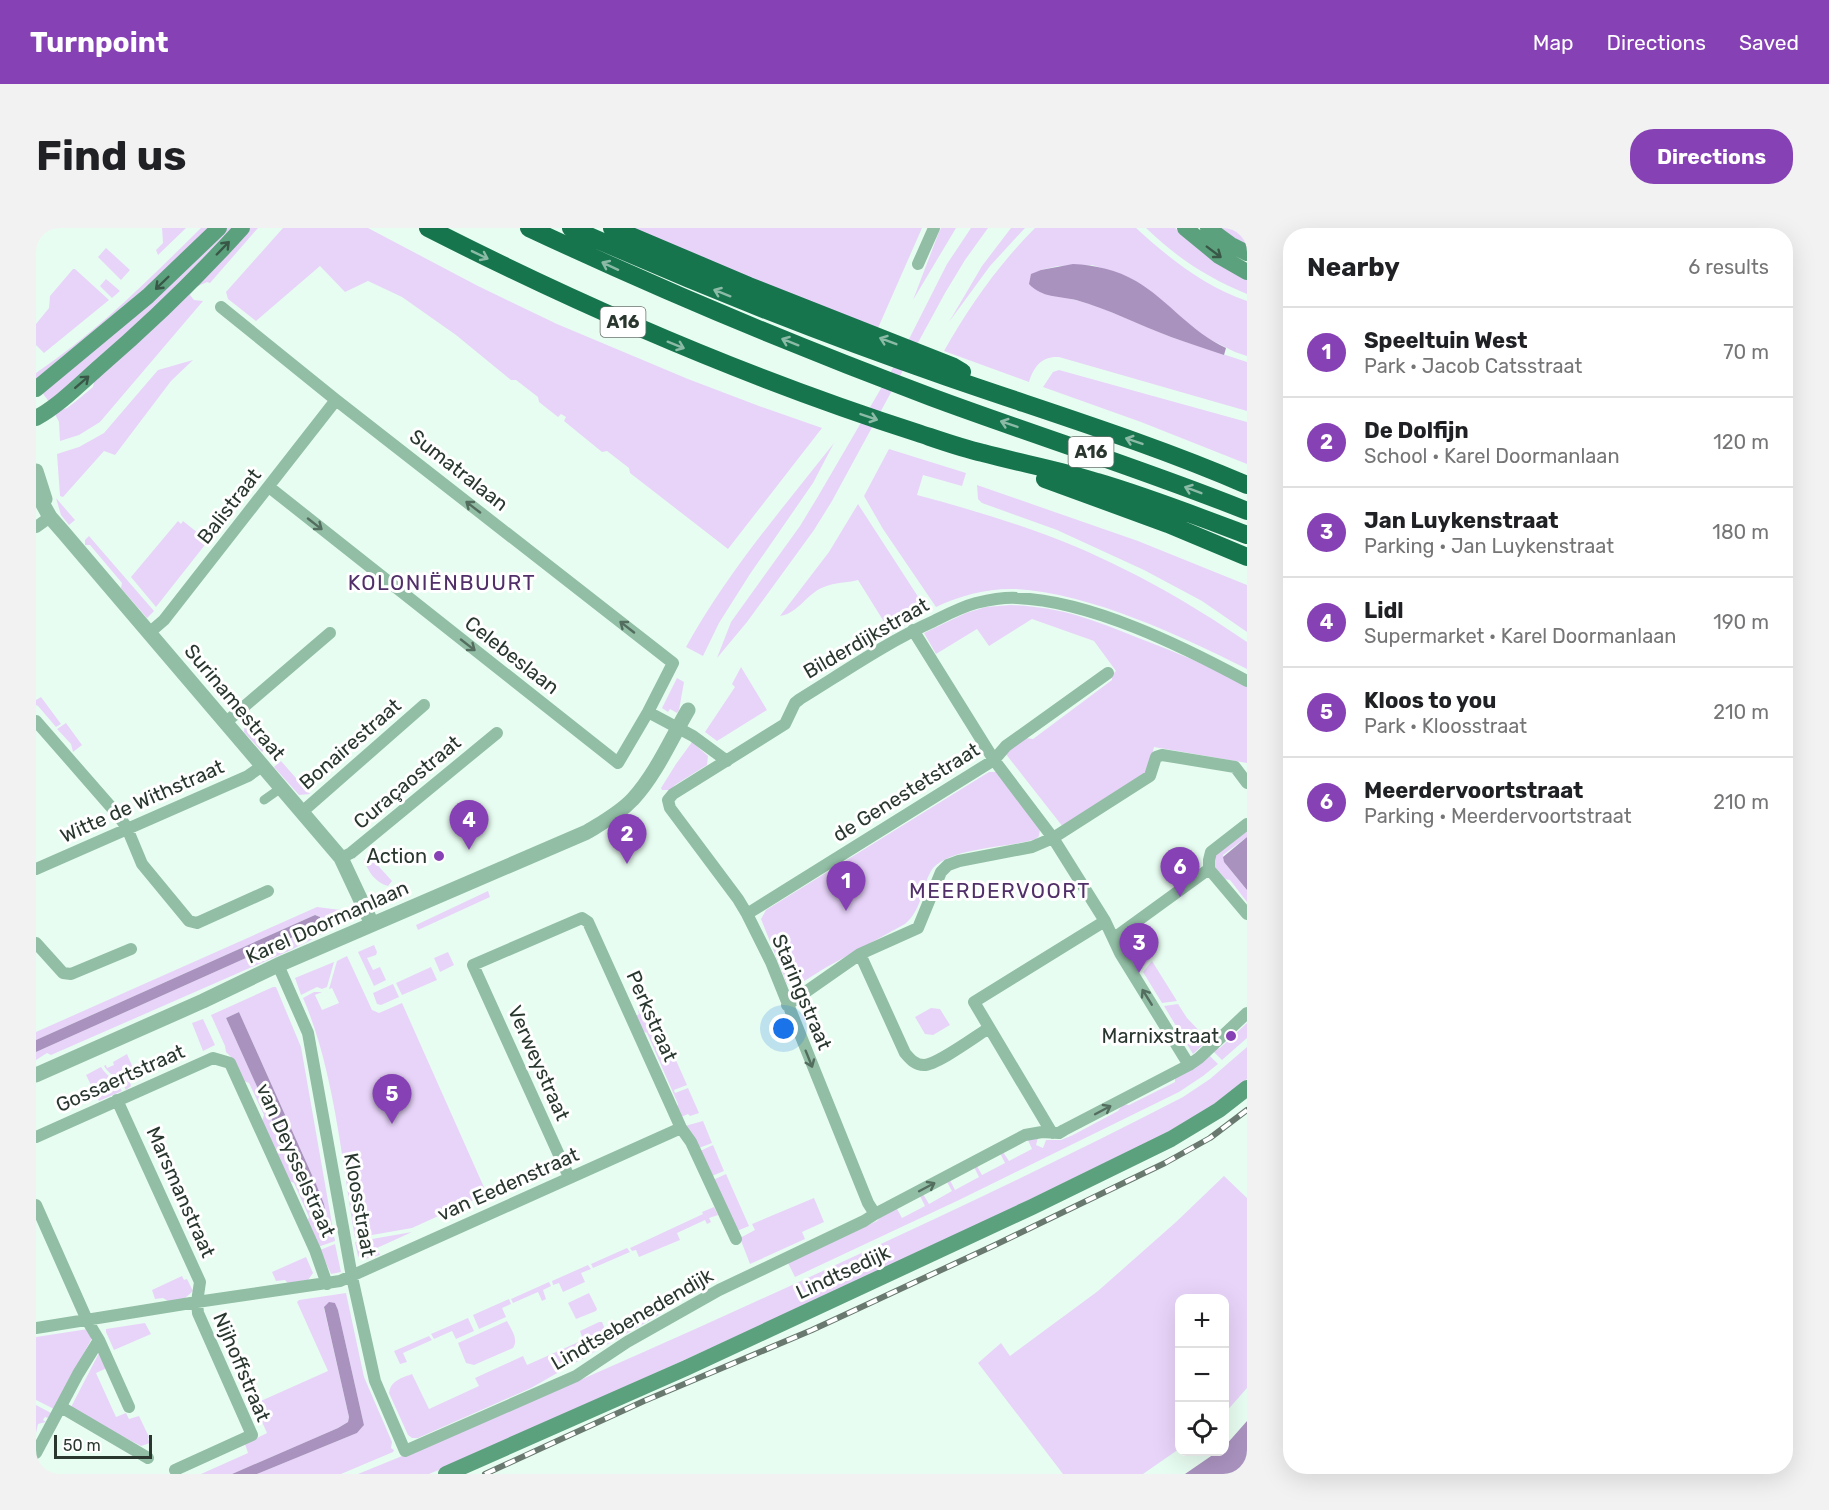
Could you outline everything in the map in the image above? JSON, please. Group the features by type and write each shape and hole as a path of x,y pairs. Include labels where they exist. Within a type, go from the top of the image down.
{"highway":[{"name":"A16","path":"428,228 546,287 727,365 824,401 980,453 1168,524 1247,557"},
{"name":"A16","path":"529,228 630,275 844,364 934,398 1134,467 1247,512"},
{"name":"A16","path":"571,228 720,292 859,337 949,371 1001,395 1247,484"},
{"name":"A16","path":"612,228 749,286 859,337"},
{"name":"A16","path":"980,453 1095,481 1175,507 1247,535"}],"main road":[{"path":"36,389 148,296 219,228"},
{"path":"36,418 77,386 141,329 183,290 242,228"},
{"path":"1185,228 1219,256 1247,272"},
{"path":"1208,228 1231,245 1247,253"},
{"name":"Lindtsedijk","path":"446,1474 686,1368 1042,1202 1171,1139 1219,1110 1247,1088"}],"street":[{"path":"918,264 934,228"},
{"name":"Sumatralaan","path":"221,308 673,663 648,712"},
{"name":"Balistraat","path":"149,633 164,620 336,400"},
{"name":"Surinamestraat","path":"36,471 50,517"},
{"name":"Celebeslaan","path":"269,487 618,763 648,712"},
{"name":"Surinamestraat","path":"36,492 50,517 340,858 372,924"},
{"path":"36,527 50,517"},
{"name":"Bilderdijkstraat","path":"668,801 673,794 785,724 795,703 800,699 913,630 975,603 1014,597 1062,604 1128,625 1179,647 1247,681"},
{"path":"913,630 994,760 1053,838 1105,921 1119,953 1189,1065"},
{"path":"225,723 330,633"},
{"name":"de Genestetstraat","path":"747,914 994,760 1006,746 1108,673"},
{"name":"Bonairestraat","path":"302,812 423,705"},
{"name":"Karel Doormanlaan","path":"36,1075 278,965 587,832 633,799 645,784 688,710"},
{"path":"648,712 693,736 727,761"},
{"path":"36,721 128,828 142,864 189,921 197,923 268,891"},
{"name":"Curaçaostraat","path":"340,858 351,853 496,733"},
{"path":"787,1005 860,954 918,928 941,872 948,865 1032,847 1053,838 1150,776 1156,757 1162,755 1234,767 1247,783"},
{"name":"Witte de Withstraat","path":"36,869 248,776 262,766"},
{"path":"264,801 281,788"},
{"name":"Staringstraat","path":"668,801 670,808 747,914 771,962 868,1203 875,1214"},
{"path":"1247,824 1211,852 1209,860 1209,869 1247,914"},
{"path":"1114,938 1209,869"},
{"name":"Perkstraat","path":"473,965 582,918 586,919 681,1128 691,1142 736,1239"},
{"path":"1052,1133 974,1002 1105,921"},
{"path":"36,943 63,974 71,974 131,949"},
{"path":"860,954 904,1053 912,1062 924,1065 934,1062 989,1028"},
{"name":"Kloosstraat","path":"278,965 308,1033 352,1277 375,1381 405,1451"},
{"name":"Verweystraat","path":"473,965 568,1178"},
{"path":"875,1214 1025,1135 1042,1132 1059,1133 1189,1065 1247,1013"},
{"name":"Gossaertstraat","path":"36,1137 213,1058 221,1059"},
{"name":"van Deysselstraat","path":"221,1059 231,1063 315,1250 327,1284"},
{"name":"Marsmanstraat","path":"117,1100 200,1282 197,1302"},
{"name":"van Eedenstraat","path":"352,1277 681,1128"},
{"path":"36,1205 129,1407"},
{"name":"Lindtsebenedendijk","path":"405,1451 576,1376 627,1342 719,1290 875,1214"},
{"name":"Nijhoffstraat","path":"36,1328 327,1284 352,1277"},
{"name":"Nijhoffstraat","path":"175,1470 252,1436 202,1325 197,1302"},
{"path":"36,1454 99,1340"},
{"path":"61,1407 148,1458"}],"shaded area":[{"path":"162,228 186,228 158,255 156,250 163,243"},
{"path":"201,228 211,228 177,261 36,380 36,373 101,323"},
{"path":"224,228 236,228 186,280 50,403 41,391"},
{"path":"249,228 258,228 210,283 196,287 190,295 194,300 203,301 100,422 79,435 60,441 59,422 54,412 67,408 93,387 95,378"},
{"path":"283,228 368,228 478,286 557,324 688,379 822,428 728,549 630,473 629,468 607,451 602,452 564,421 566,417 561,414 558,417 516,380 511,380 456,335 402,297 368,281 345,292 320,266 256,321 228,299 226,292"},
{"path":"633,228 922,228 878,328 810,304"},
{"path":"941,228 956,228 913,300 939,232"},
{"path":"971,228 988,228 945,293 832,501 814,530 747,622 717,658 731,622 800,526 904,349 947,264"},
{"path":"1011,228 1025,228 990,266 949,322 982,266"},
{"path":"1035,228 1136,228 1188,270 1216,288 1247,301 1247,356 1205,337 1136,281 1117,273 1092,265 1058,266 1041,270 1072,299 1097,306 1171,337 1247,362 1247,411 1059,357 1043,360 1033,371 1029,382 944,351 985,287"},
{"path":"1146,228 1175,228 1193,244 1247,277 1247,294 1194,266 1169,249"},
{"path":"1216,228 1247,228 1247,249"},
{"path":"106,248 130,270 121,280 98,257"},
{"path":"1073,264 1106,269 1136,281 1159,297 1191,325 1226,348 1224,355 1171,337 1112,312 1076,300 1039,292 1029,284 1031,274"},
{"path":"73,269 109,300 44,353 36,345 36,324 49,308 50,296"},
{"path":"106,279 120,291 112,298 100,286"},
{"path":"193,360 171,381 115,455 104,451 63,497 60,496 57,454 79,447 104,433 158,370"},
{"path":"1059,370 1247,422 1247,464 1141,422 1043,387 1053,372"},
{"path":"834,443 813,483 719,623 703,656 686,647 737,567"},
{"path":"889,449 966,473 962,486 923,475 917,495 984,514 1075,546 1151,583 1200,611 1247,642 1247,669 1194,643 1134,618 1104,607 1044,592 1016,589 985,591 936,607 883,529 864,496"},
{"path":"977,485 1138,541 1247,585 1247,632 1202,601 1144,570 1057,530 982,503 978,499"},
{"path":"56,498 75,520 69,525 61,515"},
{"path":"858,504 928,612 891,633 858,580 824,587 792,611 780,616 829,552"},
{"path":"178,521 181,524 183,521 208,541 156,607 131,577"},
{"path":"89,536 154,611 147,618 121,588 122,583 90,545 85,545 85,540"},
{"path":"1011,605 1045,608 1090,619 1178,654 1247,685 1247,763 1154,747 1148,772 1063,827 1005,753 1026,738 1033,739 1112,680 1112,675 1116,671 1094,641 1032,619 989,646 977,629 936,654 924,633 966,613 986,607"},
{"path":"741,667 767,710 717,741 705,732 735,687 732,684"},
{"path":"677,678 684,682 679,710 677,713 670,709 668,712 662,708"},
{"path":"41,697 61,724 56,727 36,705 36,700"},
{"path":"245,720 269,746 262,752 244,732"},
{"path":"66,723 82,745 73,752 71,744 57,729"},
{"path":"692,742 708,756 707,765 675,785 671,790 662,790 661,788 676,764"},
{"path":"281,761 310,794 299,795 274,767"},
{"path":"989,772 998,772 1040,829 1039,836 1025,842 964,853 939,863 931,871 918,906 905,924 798,985 787,984 761,919 766,910"},
{"path":"1247,828 1247,837 1223,855 1224,862 1247,890 1247,902 1230,880 1225,879 1215,867 1214,857"},
{"path":"1247,837 1247,890 1224,862 1223,857"},
{"path":"364,859 372,859 392,881 388,886 370,872"},
{"path":"488,891 490,897 418,930 416,925"},
{"path":"317,907 341,910 333,924 313,939 51,1055 47,1053 36,1060 36,1052 320,925 320,917 315,915 36,1040 36,1032"},
{"path":"315,915 320,917 320,925 36,1052 36,1040"},
{"path":"1135,933 1151,958 1141,969 1131,952 1122,950 1120,944"},
{"path":"374,945 376,955 367,958 373,970 380,967 386,980 374,986 358,952"},
{"path":"448,952 454,965 440,972 434,958"},
{"path":"347,956 372,1010 379,1013 402,1003 487,1194 412,1228 355,1238 330,1085 314,1026 303,998 314,992 322,992 315,995 322,1010 339,1003 332,988 329,989 337,961"},
{"path":"1152,961 1177,1001 1162,1003 1143,972"},
{"path":"334,962 327,987 322,989 317,987 301,995 295,978"},
{"path":"431,967 437,980 402,995 396,983"},
{"path":"393,984 399,997 381,1005 377,1004 373,993"},
{"path":"276,987 301,1047 335,1241 318,1247 307,1222 309,1217 294,1183 289,1181 262,1121 264,1115 249,1083 244,1081 234,1060 226,1052 211,1015","holes":["239,1012 316,1184 316,1217 226,1018"]},
{"path":"1178,1004 1187,1018 1208,1040 1193,1054 1164,1006"},
{"path":"652,1007 673,1055 661,1060 662,1064 675,1058 687,1085 674,1090 675,1093 688,1088 699,1113 681,1117 677,1108 678,1104 647,1033 642,1031 636,1016 639,1014 638,1011"},
{"path":"931,1008 940,1009 950,1025 933,1035 925,1034 915,1017"},
{"path":"239,1012 316,1184 324,1204 326,1218 319,1220 314,1213 226,1018"},
{"path":"203,1019 215,1045 203,1051 192,1023"},
{"path":"1247,1023 1247,1038 1222,1060 1212,1050 1220,1048"},
{"path":"1247,1047 1247,1079 1204,1112 1161,1136 900,1262 429,1474 358,1474 670,1340 1020,1178 1183,1097 1210,1079"},
{"path":"127,1054 136,1075 129,1079 131,1086 126,1090 104,1066 106,1065 107,1068 114,1065 113,1062"},
{"path":"1208,1054 1218,1064 1179,1092 959,1200 795,1277 788,1263 877,1221 882,1215 896,1207 902,1218 925,1206 920,1196 923,1194 929,1204 952,1191 947,1182 950,1180 955,1190 979,1177 974,1167 977,1166 982,1175 1005,1163 1000,1153 1003,1152 1009,1161 1032,1149 1027,1138 1038,1138 1036,1145 1043,1148 1046,1140 1061,1140 1073,1135 1118,1111 1123,1104 1129,1105 1175,1082 1175,1078"},
{"path":"101,1067 122,1091 99,1101 86,1075"},
{"path":"703,1121 712,1143 699,1148 685,1126"},
{"path":"713,1145 724,1171 712,1176 700,1151"},
{"path":"726,1174 749,1226 737,1231 713,1180"},
{"path":"1224,1176 1247,1198 1247,1388 1229,1408 1229,1294 1175,1294 1175,1452 1143,1474 1063,1474 978,1363 1001,1343 1010,1356 1098,1291"},
{"path":"814,1198 824,1222 802,1232 805,1239 750,1264 740,1238 755,1230 752,1224"},
{"path":"714,1207 718,1215 709,1218 711,1222 707,1224 705,1220 677,1233 680,1240 639,1257 636,1250 632,1251 630,1248 703,1214 702,1212"},
{"path":"412,1232 377,1248 380,1255 362,1260 358,1256 355,1242"},
{"path":"335,1244 341,1272 331,1274 320,1250"},
{"path":"627,1248 630,1252 593,1268 591,1264"},
{"path":"306,1257 313,1273 308,1280 288,1283 285,1280 276,1281 272,1272"},
{"path":"588,1265 591,1269 581,1273 585,1282 563,1292 559,1283 553,1285 552,1281"},
{"path":"182,1276 184,1280 187,1279 193,1291 184,1299 168,1301 163,1298 155,1299 152,1290"},
{"path":"549,1282 551,1286 543,1290 546,1299 542,1301 538,1292 513,1303 511,1299"},
{"path":"346,1293 364,1377 392,1442 393,1452 341,1474 257,1474 357,1433 364,1425 335,1303 324,1308 349,1417 348,1422 232,1474 201,1474 248,1453 245,1444 267,1433 254,1404 328,1371 297,1302"},
{"path":"589,1293 596,1311 576,1319 568,1303"},
{"path":"509,1299 511,1304 502,1308 506,1317 479,1329 473,1315"},
{"path":"329,1302 335,1303 338,1310 364,1425 357,1433 257,1474 232,1474 348,1422 349,1417 324,1307"},
{"path":"655,1309 659,1315 531,1388 418,1438 408,1435 389,1393 395,1382 412,1374 429,1409 479,1386 475,1378 523,1356 527,1365 583,1340 580,1331 599,1322 602,1322 605,1329"},
{"path":"468,1318 474,1331 456,1339 452,1331 434,1339 431,1334"},
{"path":"507,1321 515,1338 513,1348 474,1365 466,1363 458,1343"},
{"path":"145,1323 151,1334 114,1350 106,1329"},
{"path":"88,1329 91,1333 91,1340 54,1409 36,1400 36,1337"},
{"path":"429,1336 432,1340 403,1353 407,1362 400,1364 394,1351"},
{"path":"99,1353 107,1368 96,1373 116,1417 126,1413 129,1419 139,1416 150,1443 141,1446 70,1409"},
{"path":"36,1405 51,1413 43,1420 46,1422 38,1424 36,1433"},
{"path":"1247,1421 1247,1474 1185,1474 1211,1456 1229,1456 1229,1441"}],"railway":[{"path":"485,1474 644,1401 812,1330 995,1245 1165,1163 1210,1138 1247,1110"}],"place":[{"name":"Lidl","path":"469,850"},
{"name":"Action","path":"439,856"},
{"name":"De Dolfijn","path":"627,864"},
{"name":"Meerdervoortstraat","path":"1180,897"},
{"name":"Speeltuin West","path":"846,911"},
{"name":"Jan Luykenstraat","path":"1139,973"},
{"name":"Marnixstraat","path":"1231,1036"},
{"name":"Kloos to you","path":"392,1124"}],"district":[{"name":"KOLONIËNBUURT","path":"442,582"},
{"name":"MEERDERVOORT","path":"1000,890"}]}
